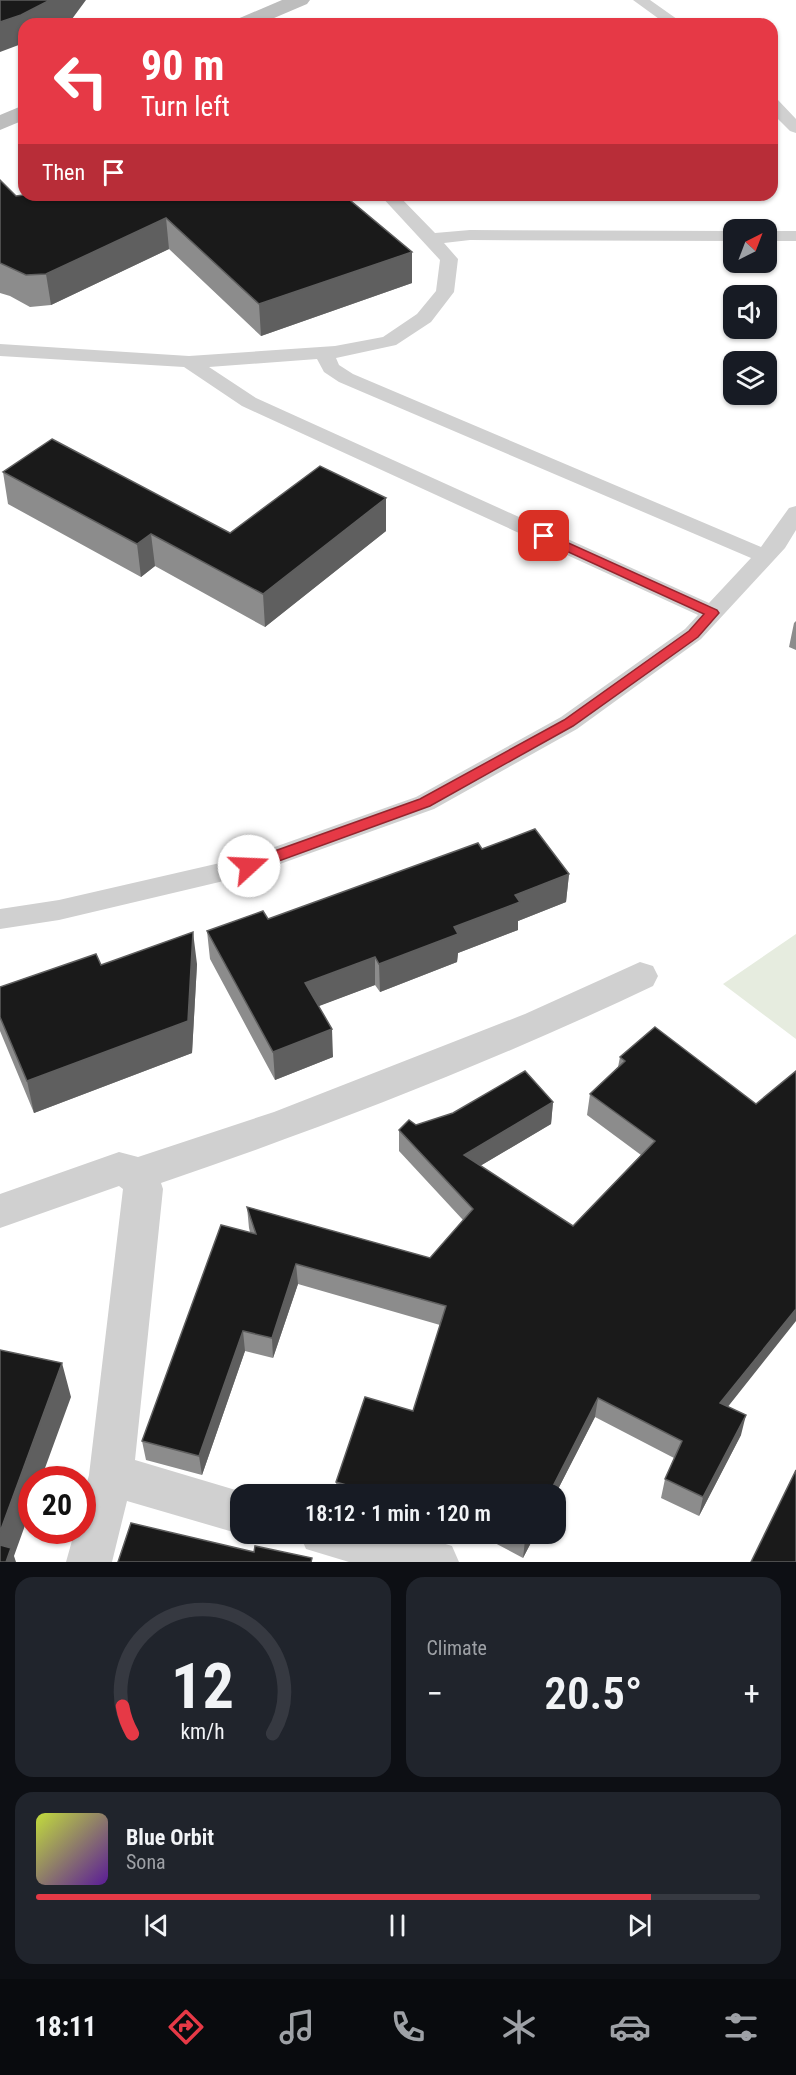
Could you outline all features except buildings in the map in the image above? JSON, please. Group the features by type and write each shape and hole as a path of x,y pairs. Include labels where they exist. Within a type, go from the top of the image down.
{"street":[{"path":"256,18 300,0"},
{"path":"0,123 18,115"},
{"path":"0,1211 119,1169 138,1174 284,1125 538,1024 640,976"},
{"path":"89,1562 111,1475 142,1189 138,1174"},
{"path":"111,1475 230,1509"},
{"path":"365,1544 436,1562"}],"lane":[{"path":"640,0 667,18"},
{"path":"778,109 796,128"},
{"path":"0,350 189,362 324,353 389,341 424,318 445,292 449,259 395,201"},
{"path":"431,239 470,235 723,236"},
{"path":"777,236 796,236"},
{"path":"324,353 331,368 346,378 764,556"},
{"path":"189,362 249,402 712,613"},
{"path":"0,919 59,910 249,866 425,802 569,723 693,634 777,543 796,513"}],"shaded area":[{"path":"796,934 796,1039 723,984"}],"route":[{"path":"249,866 425,802 569,723 693,634 712,613 544,536"}]}
